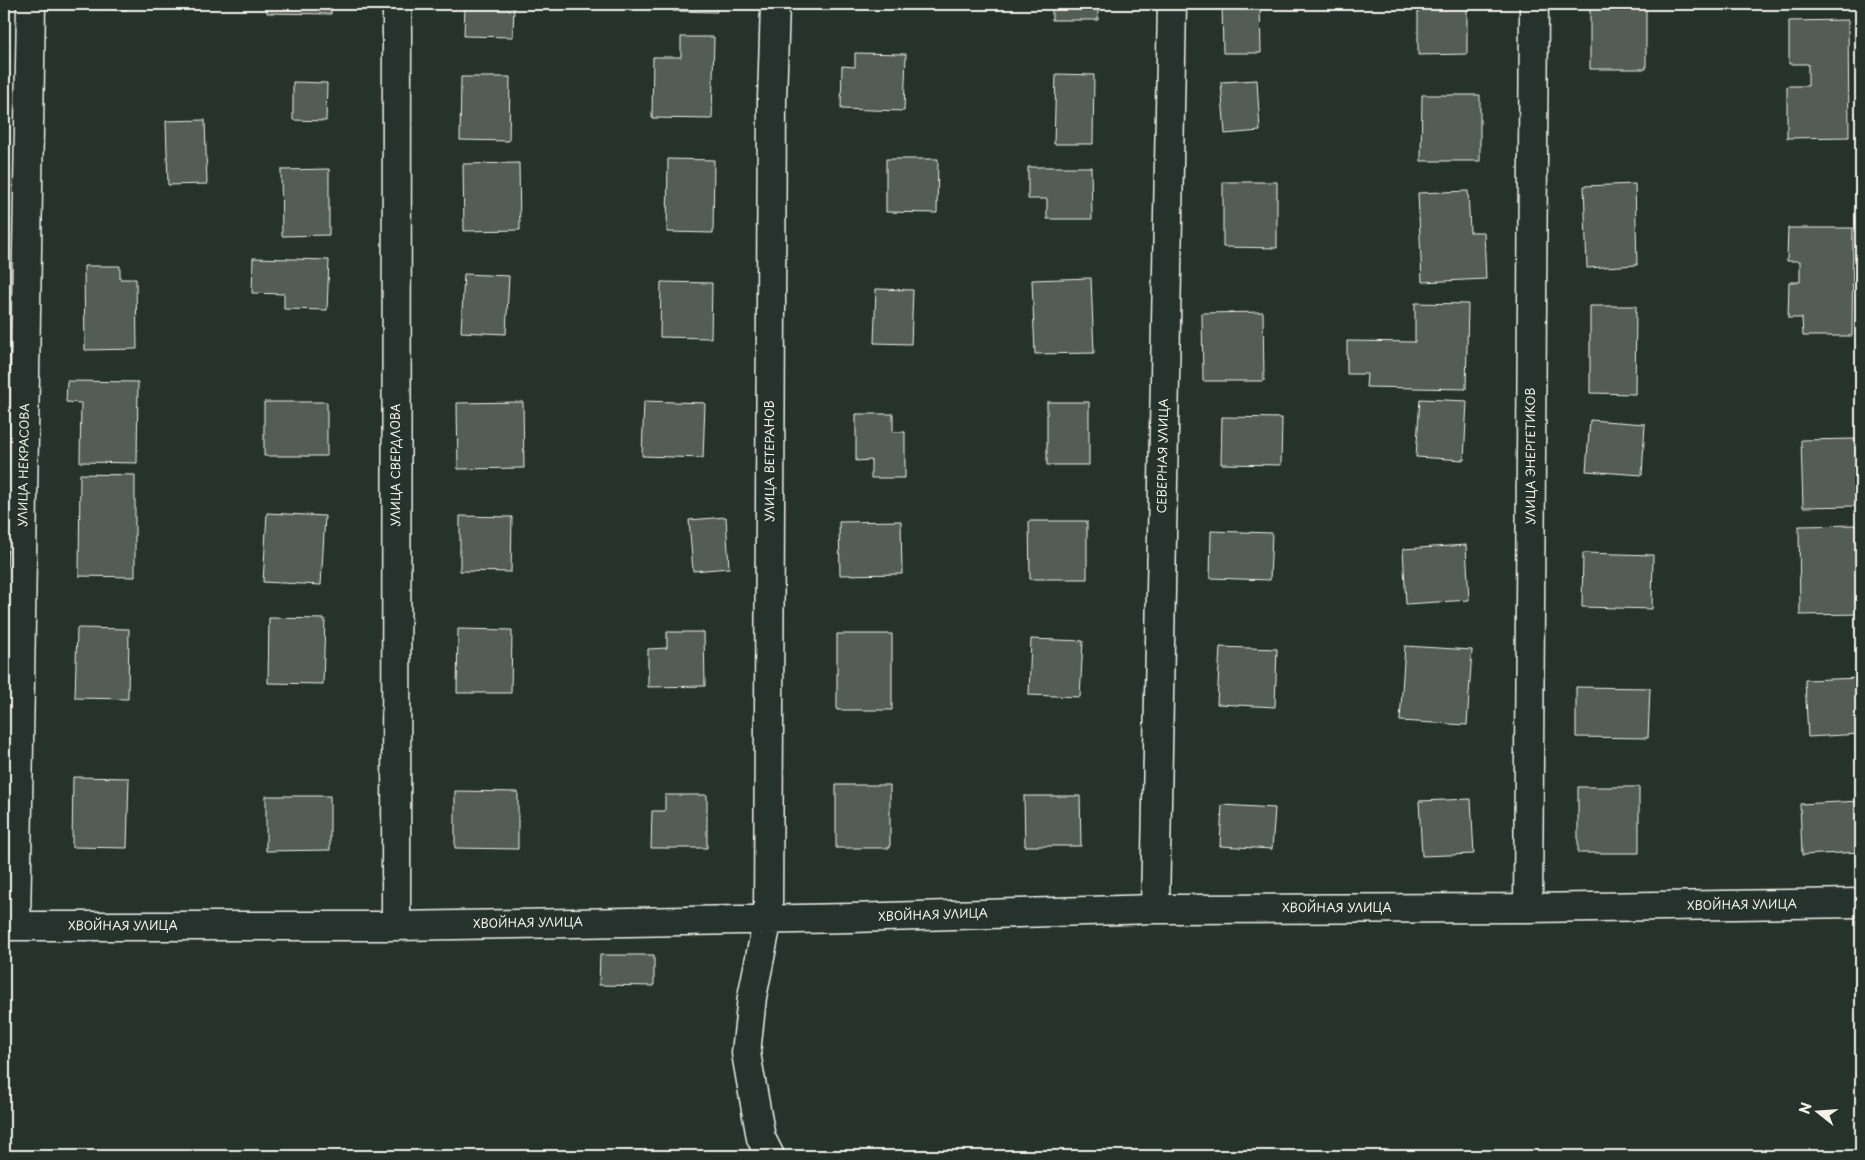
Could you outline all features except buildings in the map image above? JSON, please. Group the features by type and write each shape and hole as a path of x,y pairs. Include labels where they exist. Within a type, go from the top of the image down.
{"street":[{"name":"УЛИЦА НЕКРАСОВА","path":"10,926 31,4"},
{"name":"УЛИЦА СВЕРДЛОВА","path":"396,926 397,4"},
{"name":"УЛИЦА ВЕТЕРАНОВ","path":"770,1156 761,1138 746,1053 752,997 768,918 772,100 775,4"},
{"name":"СЕВЕРНАЯ УЛИЦА","path":"1155,909 1172,4"},
{"name":"УЛИЦА ЭНЕРГЕТИКОВ","path":"1528,908 1534,4"},
{"name":"ХВОЙНАЯ УЛИЦА","path":"10,926 396,926 851,918 1155,909 1528,908 1861,903"}]}
